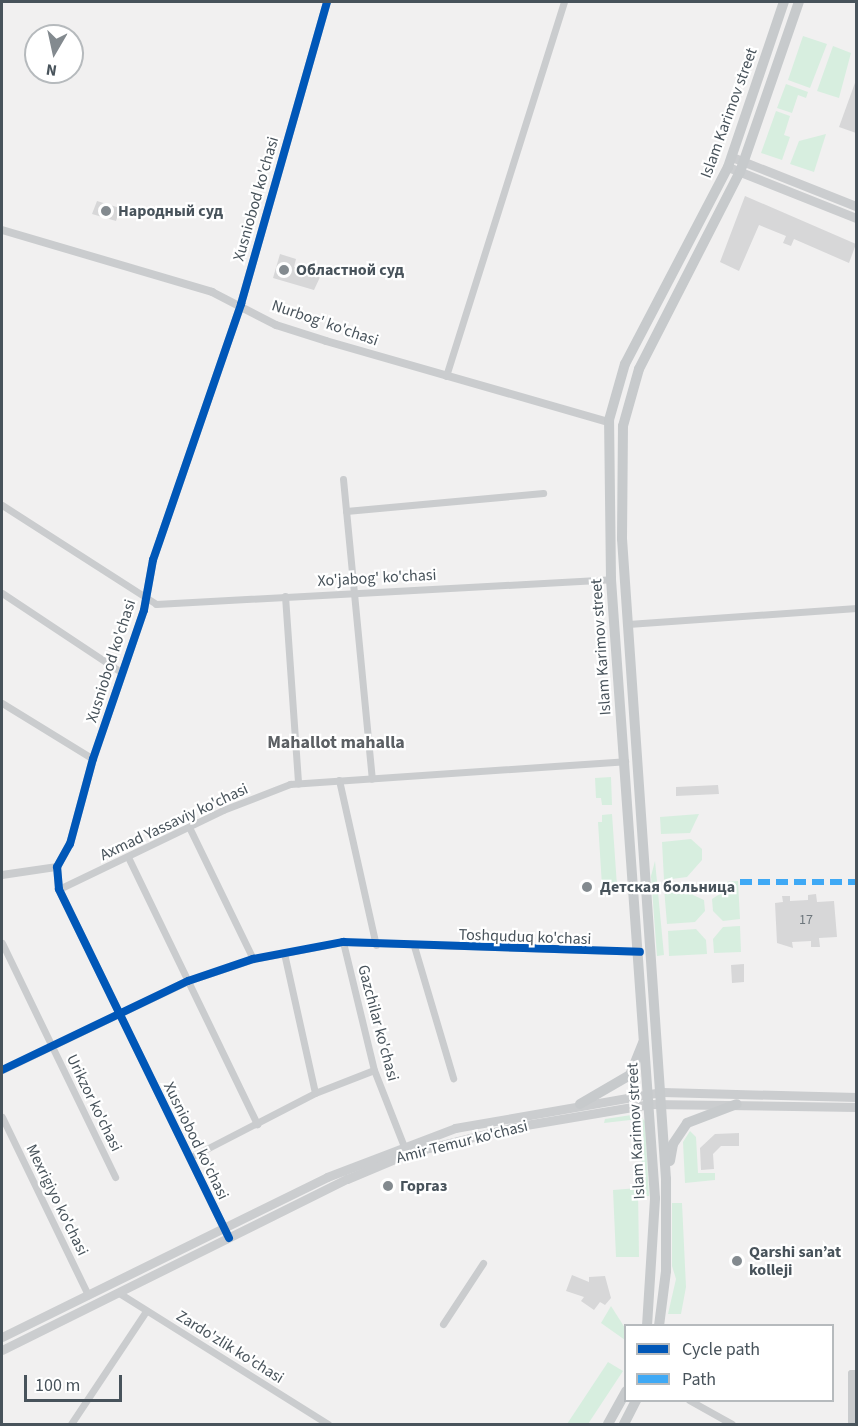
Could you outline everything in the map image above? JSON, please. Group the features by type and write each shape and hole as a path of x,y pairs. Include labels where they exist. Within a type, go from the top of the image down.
{"main road":[{"name":"Islam Karimov street","path":"647,1324 654,1258 650,1099 611,579 609,422 625,364 730,162 784,2"},
{"name":"Islam Karimov street","path":"659,1324 666,1271 663,1104 622,539 621,459 629,395 742,167 799,2"},
{"path":"730,162 856,218"},
{"path":"742,167 856,206"},
{"path":"609,539 614,543 622,539"},
{"path":"580,1104 630,1075 645,1034"},
{"name":"Amir Temur ko'chasi","path":"2,1337 88,1294 409,1153 514,1127 650,1099 662,1092 856,1097"},
{"name":"Amir Temur ko'chasi","path":"2,1350 119,1293 227,1234 403,1144 455,1128 580,1104 650,1099 663,1104 856,1107"},
{"path":"666,1179 680,1128 697,1116 737,1104"},
{"path":"608,1425 624,1395"},
{"path":"624,1425 636,1402"}],"street":[{"name":"Xusniobod ko'chasi","path":"227,1234 118,1015 59,889 57,867 70,844 93,759 146,598 153,560 241,304 327,2"},
{"path":"446,376 564,2"},
{"name":"Nurbog' ko'chasi","path":"2,230 241,304 276,325 609,422"},
{"path":"343,479 372,779"},
{"path":"346,511 543,493"},
{"path":"2,505 146,598"},
{"name":"Xo'jabog' ko'chasi","path":"146,598 156,604 611,579"},
{"path":"2,593 121,672"},
{"path":"285,596 298,784"},
{"path":"628,624 856,608"},
{"path":"2,703 93,759"},
{"name":"Axmad Yassaviy ko'chasi","path":"59,889 189,827 298,784 625,761"},
{"path":"339,780 376,945"},
{"path":"189,827 253,959"},
{"path":"128,857 257,1124"},
{"path":"2,875 57,867"},
{"name":"Toshquduq ko'chasi","path":"2,1070 188,981 253,959 343,942 376,945 640,952"},
{"name":"Gazchilar ko'chasi","path":"343,942 374,1070 403,1144"},
{"name":"Urikzor ko'chasi","path":"2,943 114,1177"},
{"path":"414,946 453,1078"},
{"path":"284,953 315,1093"},
{"path":"189,1158 315,1093 374,1070"},
{"name":"Mexrigiyo ko'chasi","path":"2,1117 88,1294"},
{"path":"443,1324 483,1263"},
{"name":"Zardo'zlik ko'chasi","path":"119,1293 328,1425"},
{"path":"71,1425 146,1311"},
{"path":"851,1425 854,1373"},
{"path":"692,1402 732,1425"}],"green space":[{"path":"803,36 827,44 810,88 788,80"},
{"path":"833,46 851,53 839,98 817,91"},
{"path":"786,84 808,92 806,98 798,95 792,113 777,108"},
{"path":"776,111 790,116 784,135 790,137 782,160 761,153"},
{"path":"826,134 814,172 790,164 799,141"},
{"path":"611,777 612,805 602,805 601,798 596,798 595,778"},
{"path":"612,814 617,886 602,886 598,822 602,822 602,815"},
{"path":"699,814 690,833 661,834 660,817"},
{"path":"691,839 702,849 702,860 687,877 664,880 662,842"},
{"path":"655,861 664,955 657,956 651,876"},
{"path":"738,881 740,919 723,921 713,911 712,899 723,892 726,882"},
{"path":"688,885 693,895 704,900 705,911 695,922 667,924 664,888"},
{"path":"740,926 741,952 714,953 713,939 723,927"},
{"path":"696,929 706,940 707,954 669,956 668,931"},
{"path":"638,1114 645,1121 649,1196 644,1196 639,1119 604,1123 605,1119"},
{"path":"690,1131 696,1137 698,1173 715,1173 715,1180 685,1183 683,1142"},
{"path":"638,1188 639,1257 616,1257 613,1190"},
{"path":"672,1203 682,1203 686,1287 681,1314 668,1314 676,1279 672,1266"},
{"path":"611,1306 624,1326 624,1339 601,1323"},
{"path":"608,1362 623,1371 588,1424 567,1424"}],"building":[{"path":"856,80 856,133 839,127"},
{"path":"745,196 856,244 849,263 794,239 791,246 783,243 786,236 759,225 739,271 720,262"},
{"name":"Народный суд","path":"97,201 120,208 116,221 92,214"},
{"name":"Областной суд","path":"280,254 296,259 294,267 321,275 314,290 273,278"},
{"path":"718,785 719,794 676,796 676,787"},
{"path":"816,894 817,902 834,901 837,937 819,938 820,947 811,947 811,941 792,942 793,948 777,943 775,903 783,902 782,896 790,896 790,901 808,900 808,895"},
{"path":"744,964 744,982 732,983 731,965"},
{"path":"739,1133 739,1146 721,1146 713,1154 714,1169 701,1170 700,1148 715,1134"},
{"path":"572,1275 589,1282 589,1277 605,1276 611,1298 605,1305 600,1302 594,1310 581,1301 584,1297 566,1291"}],"marked path":[{"path":"740,882 856,882"}],"cycle path":[{"path":"229,1238 59,889 57,867 70,844 93,759 144,610 153,560 241,304 327,2"},
{"path":"2,1070 188,981 253,959 343,942 640,952"}],"place":[{"name":"Народный суд","path":"106,211"},
{"name":"Областной суд","path":"284,270"},
{"name":"Детская больница","path":"587,887"},
{"name":"Горгаз","path":"388,1186"},
{"name":"Qarshi san’at kolleji","path":"737,1261"}],"district":[{"name":"Mahallot mahalla","path":"336,743"}]}
